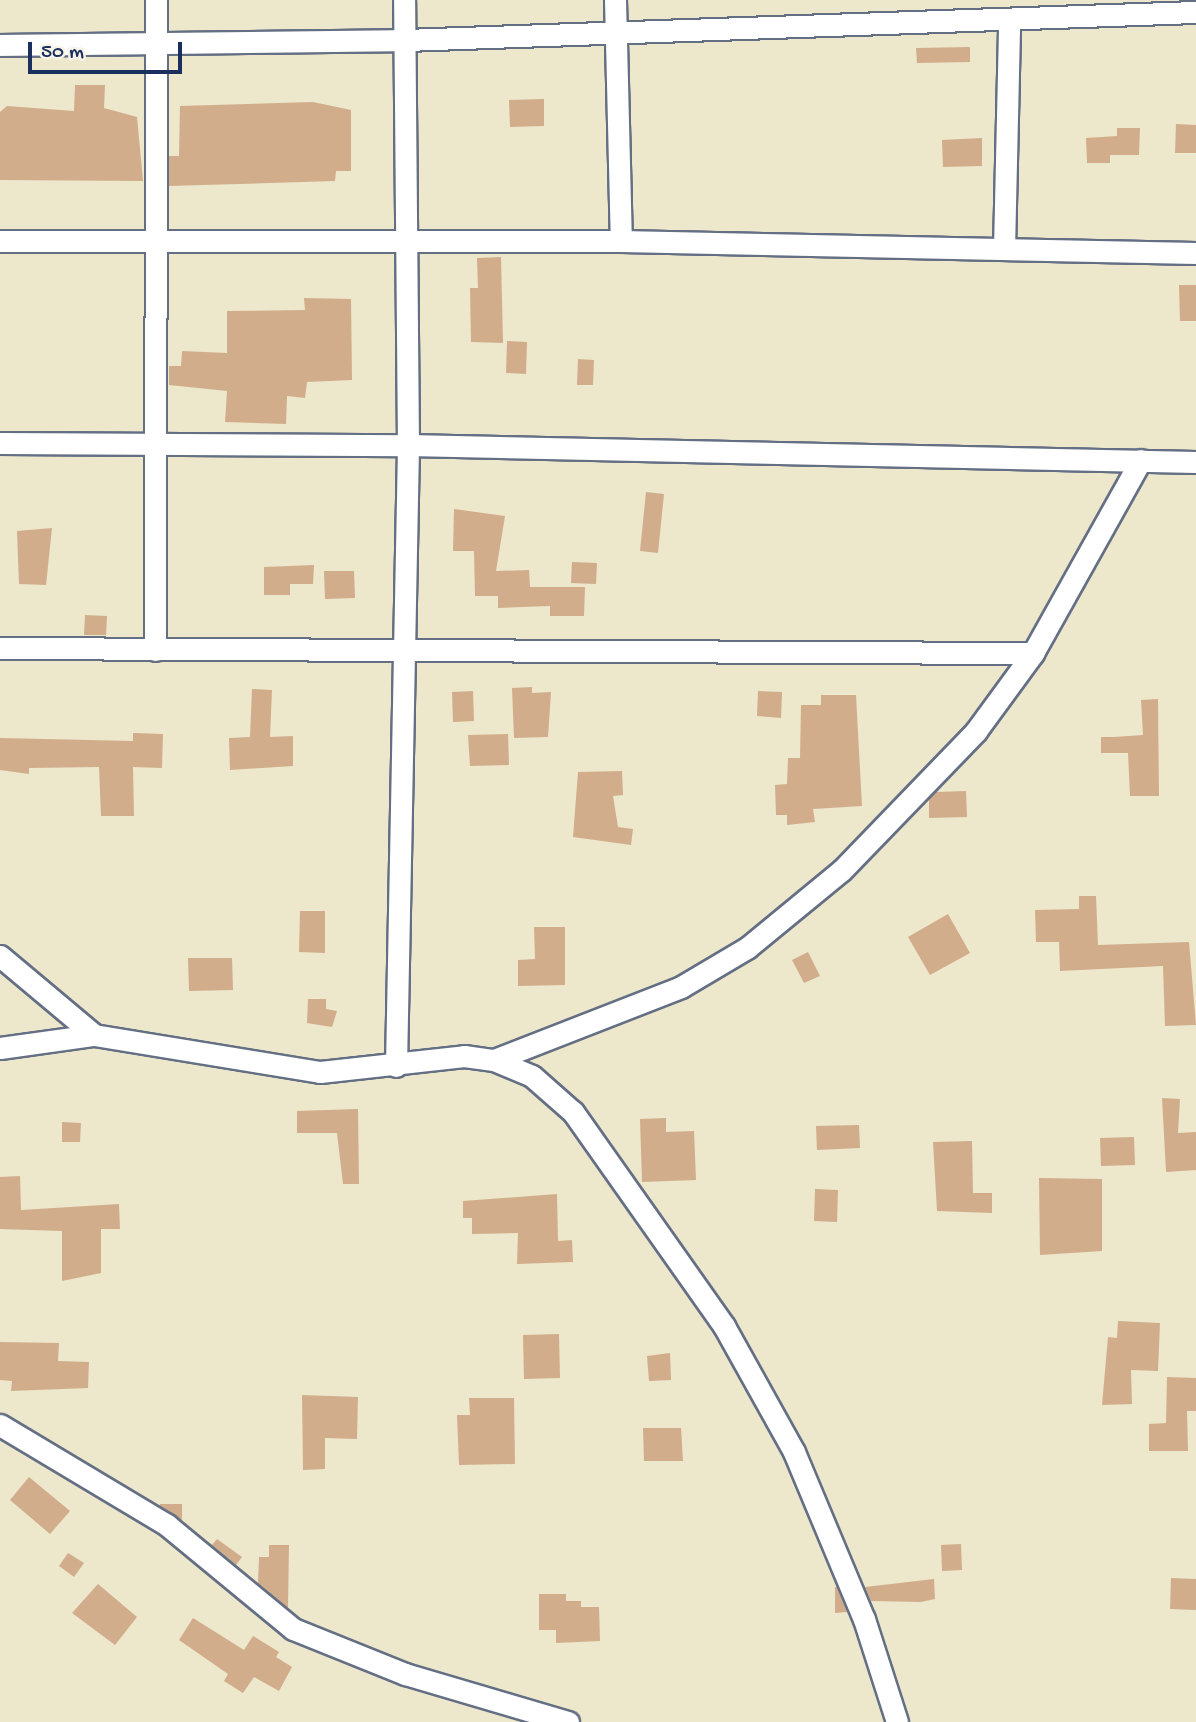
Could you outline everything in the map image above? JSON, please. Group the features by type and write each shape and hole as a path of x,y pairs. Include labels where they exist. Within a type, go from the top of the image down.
{"street":[{"path":"155,650 158,446 156,0"},
{"path":"396,1066 408,445 404,0"},
{"path":"615,0 621,241"},
{"path":"959,0 960,22"},
{"path":"0,45 405,40 1196,12"},
{"path":"1004,249 1009,20"},
{"path":"0,241 157,244 621,241 1196,253"},
{"path":"0,443 158,446 408,445 1196,462"},
{"path":"495,1060 681,987 747,948 910,804 1034,653 1141,460"},
{"path":"0,648 1034,653"},
{"path":"0,956 93,1035"},
{"path":"0,1048 93,1035 320,1072 396,1066 464,1056 495,1060 532,1076 573,1112 724,1326 794,1452 864,1619 897,1722"},
{"path":"0,1425 167,1525 293,1629 405,1674 568,1722"}],"building":[{"path":"970,47 970,62 917,63 916,48"},
{"path":"75,85 105,85 104,108 137,117 143,181 0,180 0,112 7,106 74,111"},
{"path":"544,99 544,126 510,127 509,100"},
{"path":"313,102 351,110 351,171 336,171 335,181 169,186 169,156 179,156 180,106"},
{"path":"1176,124 1196,125 1196,153 1175,153"},
{"path":"1117,128 1140,128 1139,155 1110,155 1110,163 1087,163 1086,138 1117,136"},
{"path":"982,138 982,166 943,167 942,140"},
{"path":"501,257 503,343 471,342 470,288 478,288 477,258"},
{"path":"1179,285 1196,285 1196,321 1180,321"},
{"path":"304,298 351,299 352,380 307,382 305,398 287,396 286,424 225,422 227,391 169,385 169,366 181,366 182,351 227,353 227,311 305,310"},
{"path":"507,341 527,342 526,374 506,373"},
{"path":"578,359 594,360 593,385 577,385"},
{"path":"646,492 664,494 658,553 640,551"},
{"path":"454,509 505,516 496,571 529,570 530,587 585,587 584,616 550,616 550,606 498,608 498,596 475,596 474,551 453,551"},
{"path":"52,528 46,585 19,584 17,531"},
{"path":"572,562 597,563 596,584 571,583"},
{"path":"314,565 313,584 290,584 290,595 264,595 264,567"},
{"path":"324,571 354,571 355,598 325,599"},
{"path":"85,615 107,616 106,635 84,635"},
{"path":"532,687 532,693 551,692 548,737 514,738 512,688"},
{"path":"252,689 272,690 270,737 293,736 293,766 230,770 229,738 250,737"},
{"path":"473,691 474,721 453,722 452,692"},
{"path":"758,691 782,692 781,718 757,716"},
{"path":"821,695 856,695 862,806 813,809 815,822 787,825 787,815 776,815 775,785 787,784 788,758 800,758 801,705 821,705"},
{"path":"1158,699 1159,796 1130,796 1128,753 1101,753 1101,737 1143,735 1141,700"},
{"path":"133,733 163,734 162,768 133,767 134,816 101,816 99,767 29,768 29,774 0,770 0,738 133,741"},
{"path":"508,734 509,765 470,766 468,735"},
{"path":"622,771 623,795 613,796 618,827 633,829 631,845 573,837 578,772"},
{"path":"966,791 967,817 929,818 929,799 936,792"},
{"path":"1079,896 1096,896 1098,945 1189,942 1196,1025 1165,1026 1163,966 1060,971 1059,942 1036,942 1035,910 1079,909"},
{"path":"300,911 325,911 325,953 299,952"},
{"path":"948,914 970,953 930,975 908,937"},
{"path":"534,927 565,927 565,985 518,986 518,960 535,959"},
{"path":"808,952 820,976 804,983 792,960"},
{"path":"188,958 232,958 233,990 189,991"},
{"path":"308,999 326,999 326,1009 337,1011 332,1027 307,1023"},
{"path":"1162,1098 1180,1099 1178,1133 1196,1132 1196,1170 1166,1172"},
{"path":"358,1109 359,1184 343,1184 337,1133 297,1133 297,1111"},
{"path":"666,1118 666,1132 694,1131 696,1180 642,1182 640,1119"},
{"path":"62,1122 81,1123 80,1142 62,1142"},
{"path":"859,1125 860,1148 817,1150 816,1126"},
{"path":"1134,1137 1135,1165 1101,1166 1100,1138"},
{"path":"972,1141 973,1193 992,1193 992,1213 937,1211 933,1142"},
{"path":"20,1176 21,1210 119,1204 120,1229 101,1229 101,1273 62,1281 62,1231 0,1229 0,1177"},
{"path":"1039,1178 1102,1179 1102,1251 1040,1255"},
{"path":"815,1189 838,1190 837,1222 814,1221"},
{"path":"557,1194 558,1241 572,1240 573,1262 517,1264 518,1233 472,1234 472,1218 463,1218 463,1201"},
{"path":"1118,1321 1160,1323 1158,1371 1131,1370 1132,1404 1102,1405 1108,1337 1117,1338"},
{"path":"559,1334 560,1378 524,1379 523,1335"},
{"path":"0,1342 59,1343 58,1361 89,1362 88,1388 11,1391 12,1381 0,1380"},
{"path":"670,1353 671,1380 649,1381 647,1356"},
{"path":"1167,1377 1196,1378 1196,1411 1187,1411 1188,1451 1149,1451 1149,1424 1166,1423"},
{"path":"302,1395 358,1397 357,1439 325,1438 325,1469 303,1470"},
{"path":"469,1398 514,1398 515,1464 459,1465 457,1415 470,1415"},
{"path":"643,1428 681,1428 683,1461 644,1461"},
{"path":"29,1477 70,1511 50,1534 10,1500"},
{"path":"160,1504 182,1504 182,1520 160,1506"},
{"path":"217,1539 242,1557 236,1565 212,1545"},
{"path":"961,1544 962,1570 942,1571 941,1545"},
{"path":"269,1545 289,1545 288,1608 258,1583 259,1557 269,1557"},
{"path":"68,1553 84,1563 74,1577 59,1566"},
{"path":"1171,1578 1196,1579 1196,1610 1170,1609"},
{"path":"934,1579 935,1599 921,1602 871,1601 865,1587"},
{"path":"98,1584 137,1617 115,1645 72,1613"},
{"path":"837,1587 847,1612 835,1613"},
{"path":"539,1594 566,1594 566,1601 581,1601 581,1607 599,1607 600,1641 556,1643 556,1630 539,1630"},
{"path":"193,1618 244,1650 253,1636 279,1652 276,1657 292,1667 279,1691 254,1677 243,1693 224,1681 228,1674 179,1640"}]}
